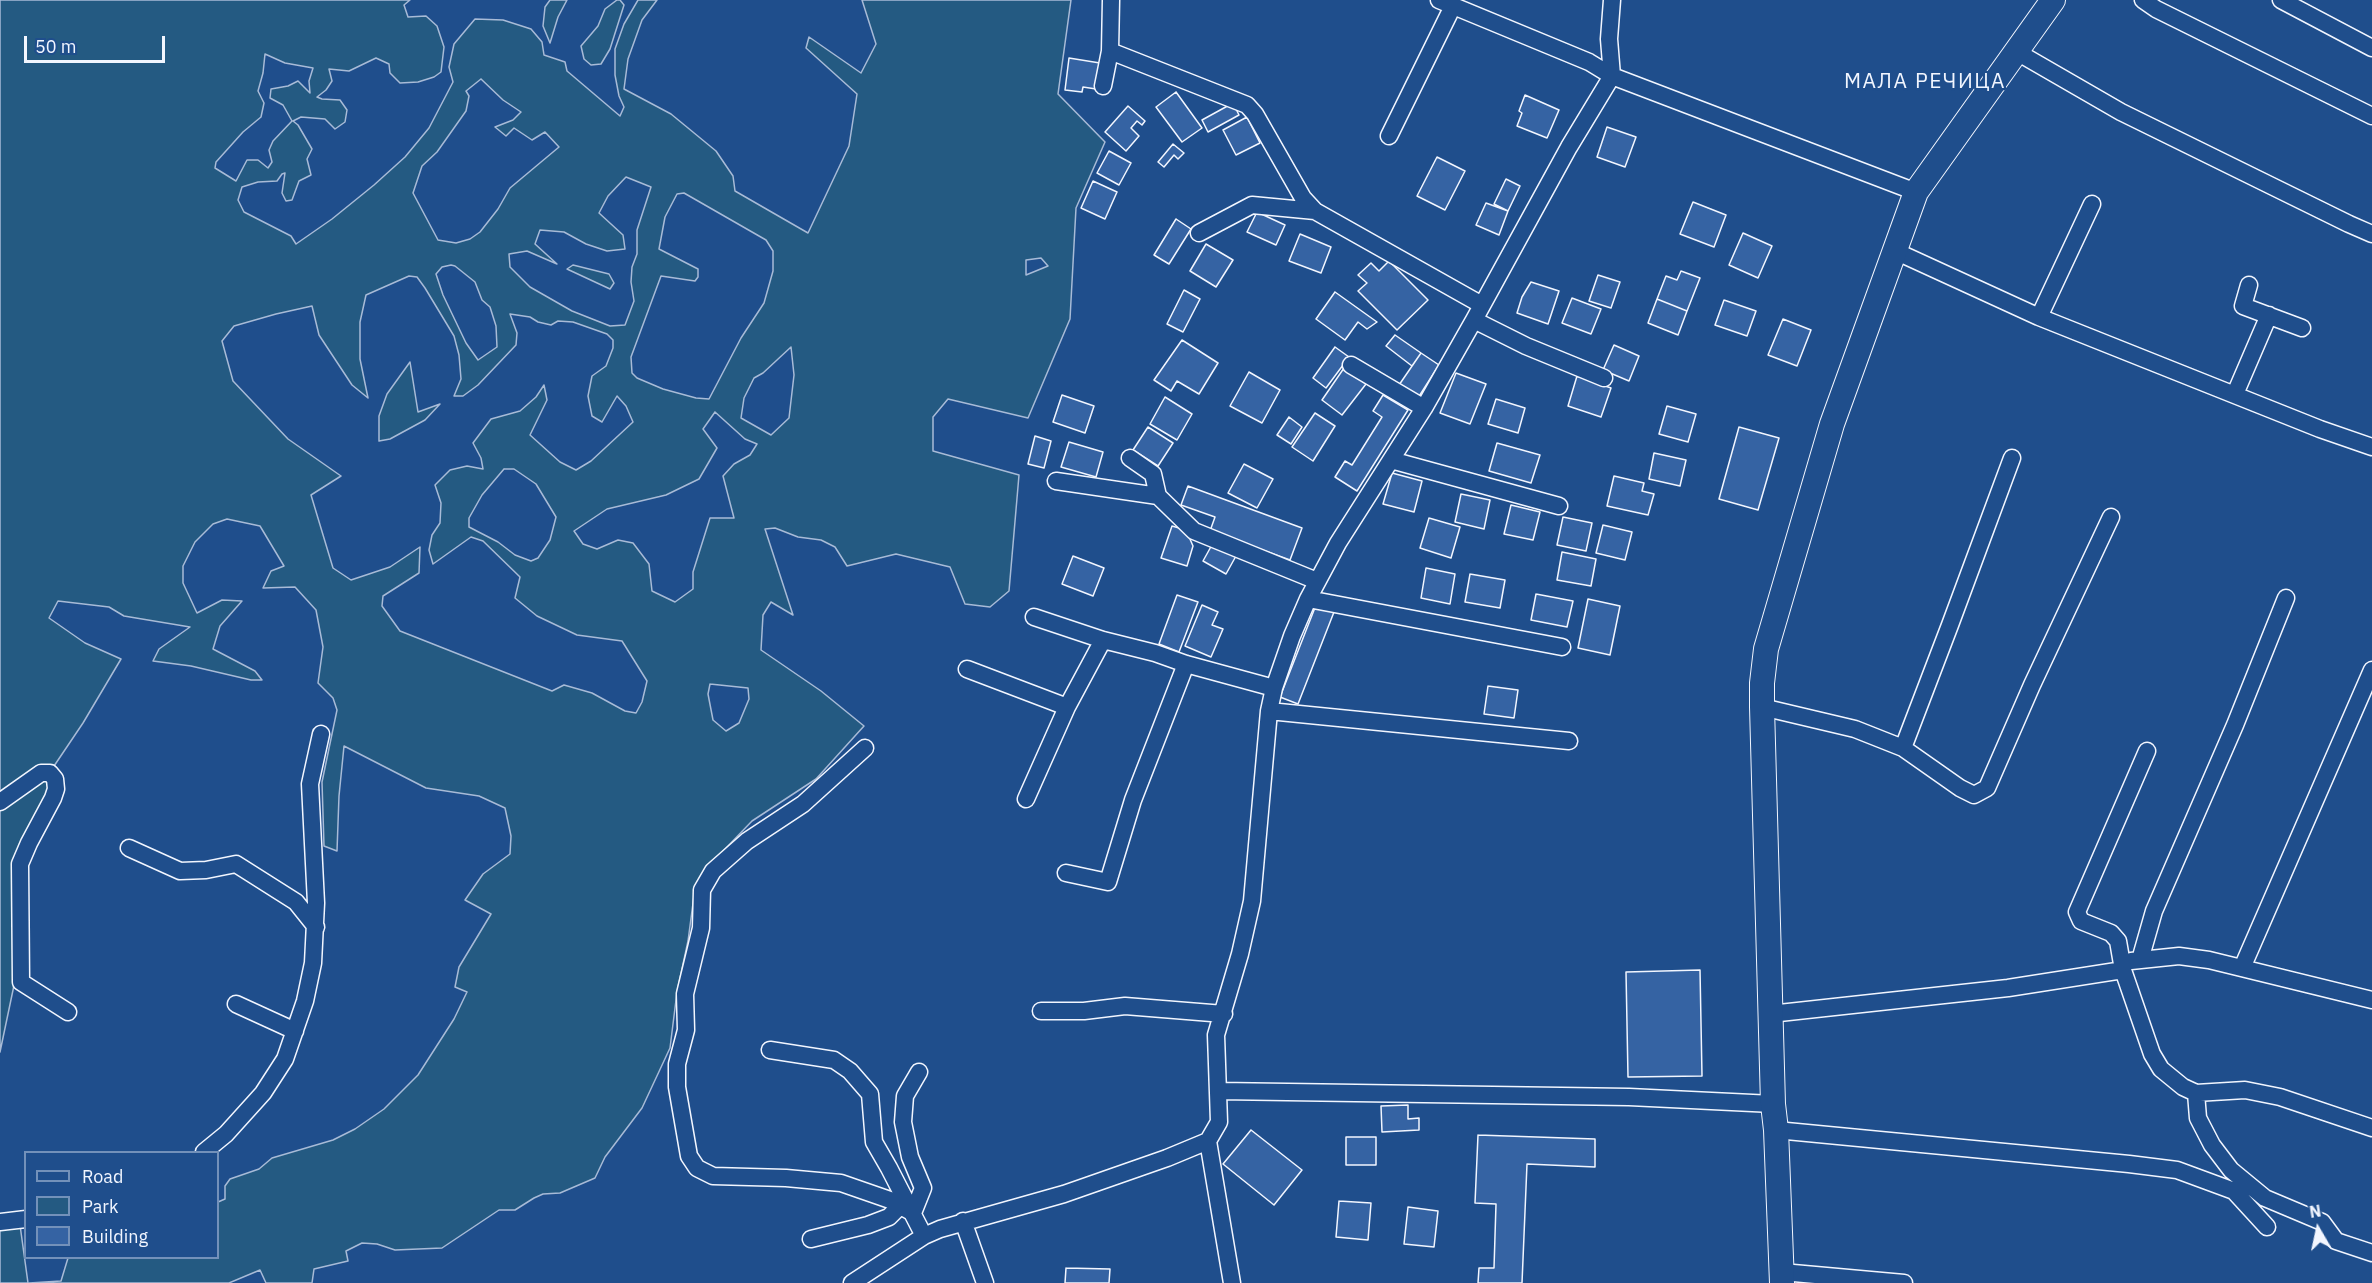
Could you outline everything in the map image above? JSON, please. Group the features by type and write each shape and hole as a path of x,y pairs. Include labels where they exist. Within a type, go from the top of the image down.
{"main road":[{"path":"1782,1278 1773,1104 1762,707 1766,649 1832,424 1916,192 2053,0"}],"street":[{"path":"1103,86 1110,51 1111,0"},
{"path":"852,1283 924,1236 963,1221 1064,1194 1208,1141 1219,1122 1216,1035 1240,954 1251,901 1269,711 1274,688 1317,581 1361,505 1424,408 1569,147 1612,76 1609,39 1612,0"},
{"path":"2143,0 2156,9 2372,116"},
{"path":"2282,0 2372,48"},
{"path":"1389,136 1446,3 1589,62 1612,76 1916,192"},
{"path":"1110,51 1247,105 1255,114 1303,198 1315,211 1482,305"},
{"path":"2017,52 2121,112 2349,225 2372,234"},
{"path":"2039,317 2092,204"},
{"path":"1199,232 1252,205 1315,211"},
{"path":"1895,251 2039,317 2372,447"},
{"path":"2249,285 2243,306 2302,328"},
{"path":"2235,394 2269,315"},
{"path":"1474,320 1526,346 1604,378"},
{"path":"1351,365 1424,408"},
{"path":"1130,458 1153,474 1158,496 1194,531 1317,581"},
{"path":"1903,748 2012,458"},
{"path":"1391,460 1559,506"},
{"path":"1056,480 1158,496"},
{"path":"1762,707 1855,729 1903,748 1960,788 1974,795 1987,788 2032,685 2111,517"},
{"path":"2140,960 2154,911 2235,725 2286,598"},
{"path":"1308,599 1562,647"},
{"path":"1034,617 1103,640 1274,688"},
{"path":"1026,799 1067,707 1103,640"},
{"path":"1066,873 1108,882 1136,791 1186,664"},
{"path":"968,669 1067,707"},
{"path":"2242,968 2372,670"},
{"path":"1269,711 1569,741"},
{"path":"205,1151 226,1134 263,1093 285,1059 305,1001 313,963 316,927 310,784 321,734"},
{"path":"865,748 803,804 747,841 708,878 702,891 699,943 685,994 686,1030 677,1064 677,1087 689,1156 697,1168 713,1176 786,1178 841,1183 890,1200 907,1209"},
{"path":"2147,751 2077,912 2081,921 2111,933 2118,941 2122,966 2151,1054 2162,1069 2183,1087 2196,1093 2245,1090 2280,1097 2372,1128"},
{"path":"0,802 41,773 50,773 56,779 53,798 22,854 20,864 21,982 68,1012"},
{"path":"129,848 180,871 206,870 236,864 296,902 316,927"},
{"path":"1770,1014 2008,988 2122,966 2140,960 2179,956 2209,960 2372,1000"},
{"path":"236,1004 295,1031"},
{"path":"1041,1011 1084,1011 1125,1006 1224,1014"},
{"path":"770,1050 834,1060 850,1071 870,1094 874,1142 907,1209 924,1236"},
{"path":"811,1239 868,1225 907,1209 923,1188 910,1157 903,1122 905,1096 919,1072"},
{"path":"1219,1091 1629,1097 1773,1104"},
{"path":"2196,1093 2198,1118 2212,1145 2231,1170 2265,1198 2322,1222 2336,1241 2372,1253"},
{"path":"1776,1130 2178,1170 2234,1191 2267,1227"},
{"path":"1208,1141 1232,1283"},
{"path":"0,1222 24,1219"},
{"path":"963,1221 985,1283"},
{"path":"1782,1278 1904,1283"}],"green space":[{"path":"0,0 410,0 404,5 408,17 426,16 437,26 444,47 441,72 418,82 400,83 390,73 389,64 376,58 349,71 329,69 332,81 317,97 340,100 347,110 345,122 335,129 325,119 301,117 293,121 298,125 312,149 307,159 311,175 299,181 292,200 286,201 282,193 285,173 277,181 258,182 242,187 238,200 244,212 291,236 296,244 374,185 405,157 429,128 453,82 449,67 454,44 475,19 503,20 531,29 542,42 544,55 565,62 567,71 620,116 624,107 619,96 615,75 615,49 624,24 638,0 657,0 642,20 628,59 624,89 671,114 716,151 733,176 735,191 808,233 849,146 857,94 806,48 809,37 861,73 876,44 862,0 1071,0 1058,94 1105,142 1076,208 1070,319 1028,418 948,399 933,417 933,451 1019,475 1009,591 990,607 965,604 950,567 896,554 847,566 835,547 821,540 798,537 775,528 765,529 793,615 771,602 763,615 761,650 821,691 864,726 816,779 752,821 703,872 695,888 670,1048 642,1108 605,1157 595,1178 560,1193 543,1194 515,1210 499,1210 442,1248 395,1250 377,1244 362,1243 346,1251 348,1261 314,1269 312,1283 266,1283 260,1270 229,1283 29,1283 61,1281 68,1259 219,1259 219,1202 225,1199 225,1186 230,1179 259,1169 272,1158 333,1140 355,1129 384,1109 418,1075 454,1019 467,992 455,987 459,967 491,914 465,900 483,874 510,854 511,836 505,808 479,796 426,788 344,746 337,851 324,846 322,782 337,710 333,698 318,683 323,647 316,610 295,587 263,588 271,571 284,566 260,526 227,519 213,524 195,542 183,566 183,583 197,613 222,600 242,601 220,626 213,649 255,671 262,680 251,680 191,666 153,661 159,649 190,627 124,616 109,607 58,601 49,618 85,643 121,659 83,723 50,772 53,775 29,843 21,952 0,1052","holes":["265,54 285,63 313,68 309,81 310,93 298,81 288,86 271,89 270,98 283,105 292,121 273,141 269,150 272,162 268,168 258,160 247,160 236,181 215,168 216,162 243,132 261,117 264,103 258,91","481,79 503,100 521,112 513,120 495,127 506,136 514,128 532,140 545,132 559,147 510,188 498,209 480,232 470,239 456,243 438,240 413,193 422,166 437,152 466,111 469,96 466,91","626,177 651,187 637,230 637,254 632,267 631,282 634,301 625,325 610,326 572,311 530,287 510,267 509,254 527,251 557,264 535,244 540,230 564,232 586,244 607,251 625,249 623,235 599,213 608,196","684,193 766,240 773,251 773,271 764,303 741,338 709,399 663,389 637,378 632,373 631,357 661,276 695,281 698,277 698,269 659,249 665,217 677,194","1041,258 1048,266 1026,275 1026,260","455,266 475,282 482,300 490,307 496,326 497,347 478,360 466,343 443,295 436,274 442,267","409,276 417,277 454,336 459,355 461,379 454,396 463,396 478,385 516,345 517,333 510,314 530,317 538,322 551,325 558,321 573,322 607,334 613,340 613,348 606,366 592,376 588,396 592,416 602,422 617,396 626,406 633,422 591,461 576,470 560,462 530,435 547,400 544,385 536,397 520,411 491,419 473,443 481,458 483,469 467,466 450,470 435,485 441,503 440,523 432,535 429,550 433,564 471,537 483,541 520,577 515,598 537,616 577,635 622,641 647,681 642,702 636,713 625,711 592,693 564,685 552,691 400,631 382,606 383,596 419,573 420,547 390,567 351,580 333,568 311,495 341,476 288,439 233,381 222,341 234,326 312,306 319,335 352,385 368,398 360,359 360,322 366,295","791,347 794,375 789,418 771,435 741,418 744,398 754,378 763,373","715,412 745,439 757,444 750,455 734,464 723,476 734,518 710,518 693,572 693,589 675,602 652,591 649,564 633,543 618,540 597,549 583,544 574,531 607,509 666,495 699,479 717,448 703,429","504,469 514,469 536,484 556,517 550,540 538,558 531,561 515,555 498,542 469,527 469,518 482,495","710,684 748,688 749,699 739,723 726,731 713,720 708,694"]},
{"path":"550,0 567,0 558,17 550,43 543,26 545,7"},
{"path":"617,0 624,5 610,49 601,64 591,65 584,59 581,46 598,26 605,9"},
{"path":"573,265 609,274 614,283 610,289 567,269"},
{"path":"410,362 418,412 440,404 425,420 390,439 379,441 379,416 387,394"},
{"path":"20,1225 28,1283 0,1283 0,1229"}],"building":[{"path":"1069,58 1100,63 1096,89 1083,87 1082,92 1065,90"},
{"path":"1176,92 1202,128 1182,142 1156,107"},
{"path":"1525,95 1559,110 1547,138 1517,126 1522,113 1519,111"},
{"path":"1233,103 1239,115 1208,132 1202,120"},
{"path":"1128,106 1145,121 1142,125 1137,121 1131,128 1139,136 1126,151 1105,132"},
{"path":"1247,117 1260,143 1236,155 1223,130"},
{"path":"1607,127 1636,137 1625,167 1597,157"},
{"path":"1173,144 1184,153 1178,159 1174,155 1164,167 1158,162"},
{"path":"1109,151 1131,163 1119,185 1097,173"},
{"path":"1437,157 1465,171 1445,210 1417,196"},
{"path":"1506,179 1520,186 1508,211 1494,204"},
{"path":"1093,181 1117,192 1105,219 1081,208"},
{"path":"1693,202 1726,215 1714,247 1680,234"},
{"path":"1486,203 1508,211 1499,235 1476,225"},
{"path":"1257,212 1285,225 1276,245 1247,232"},
{"path":"1176,219 1191,229 1169,264 1154,255"},
{"path":"1743,233 1772,246 1758,278 1729,265"},
{"path":"1300,234 1331,247 1321,273 1289,261"},
{"path":"1206,244 1233,260 1216,287 1190,271"},
{"path":"1389,261 1428,300 1397,330 1358,291 1367,283 1358,275 1371,263 1379,271"},
{"path":"1681,271 1700,278 1687,311 1657,299 1666,276 1677,280"},
{"path":"1598,275 1620,282 1611,308 1589,301"},
{"path":"1531,282 1559,291 1548,324 1517,313 1522,297"},
{"path":"1184,290 1200,299 1183,332 1167,324"},
{"path":"1335,292 1377,322 1367,329 1358,322 1345,340 1316,319"},
{"path":"1572,298 1601,309 1591,334 1562,323"},
{"path":"1657,299 1687,311 1678,335 1648,323"},
{"path":"1724,300 1756,311 1747,336 1715,325"},
{"path":"1783,319 1811,330 1797,366 1768,355"},
{"path":"1395,335 1421,353 1412,366 1386,346"},
{"path":"1182,340 1218,363 1199,394 1177,381 1171,391 1154,380"},
{"path":"1614,345 1639,356 1629,381 1603,370"},
{"path":"1335,347 1349,357 1326,388 1313,378"},
{"path":"1421,353 1439,365 1418,398 1399,385"},
{"path":"1344,368 1366,384 1342,415 1322,400"},
{"path":"1249,372 1280,390 1262,423 1230,406"},
{"path":"1456,373 1486,384 1470,424 1440,413"},
{"path":"1577,376 1611,388 1601,417 1568,406"},
{"path":"1062,395 1094,406 1085,433 1053,422"},
{"path":"1383,395 1408,410 1357,491 1335,477 1345,461 1352,465 1382,417 1373,411"},
{"path":"1165,397 1192,414 1177,440 1150,424"},
{"path":"1496,399 1525,408 1518,433 1488,424"},
{"path":"1667,406 1696,414 1688,442 1659,434"},
{"path":"1315,413 1335,426 1313,461 1292,447"},
{"path":"1289,417 1302,427 1291,444 1277,435"},
{"path":"1148,427 1173,443 1158,466 1133,450"},
{"path":"1739,427 1779,438 1758,510 1719,499"},
{"path":"1035,436 1051,441 1044,468 1028,464"},
{"path":"1069,442 1103,452 1096,477 1061,467"},
{"path":"1497,443 1540,455 1531,483 1489,471"},
{"path":"1654,453 1686,460 1680,486 1649,479"},
{"path":"1244,464 1273,479 1257,508 1228,493"},
{"path":"1392,473 1422,481 1414,512 1383,504"},
{"path":"1614,476 1644,483 1642,491 1654,494 1648,515 1607,506"},
{"path":"1188,486 1302,528 1290,560 1210,531 1215,517 1181,505"},
{"path":"1461,494 1490,500 1484,529 1455,522"},
{"path":"1511,505 1540,512 1533,540 1504,534"},
{"path":"1563,517 1592,523 1586,551 1557,545"},
{"path":"1429,518 1460,527 1451,558 1420,548"},
{"path":"1603,525 1632,532 1625,560 1596,553"},
{"path":"1172,526 1186,530 1193,546 1187,566 1161,558"},
{"path":"1213,543 1236,556 1226,574 1203,561"},
{"path":"1562,552 1596,559 1591,586 1557,580"},
{"path":"1073,556 1104,568 1093,596 1062,584"},
{"path":"1426,568 1455,574 1450,604 1421,598"},
{"path":"1470,574 1505,580 1500,608 1465,602"},
{"path":"1536,594 1573,601 1567,627 1531,620"},
{"path":"1177,595 1198,602 1179,652 1159,644"},
{"path":"1588,599 1620,606 1610,655 1578,648"},
{"path":"1202,605 1218,612 1212,625 1223,629 1211,657 1185,646"},
{"path":"1316,605 1334,612 1298,704 1280,697"},
{"path":"1488,686 1518,690 1514,718 1484,714"},
{"path":"1700,970 1702,1076 1628,1077 1626,972"},
{"path":"1408,1105 1408,1119 1419,1118 1419,1130 1382,1132 1381,1106"},
{"path":"1251,1130 1302,1170 1274,1205 1223,1164"},
{"path":"1478,1135 1595,1139 1595,1167 1527,1164 1522,1283 1478,1283 1479,1268 1494,1268 1496,1204 1475,1203"},
{"path":"1346,1137 1376,1137 1376,1165 1346,1165"},
{"path":"1339,1201 1371,1203 1368,1240 1336,1237"},
{"path":"1408,1207 1438,1211 1434,1247 1404,1244"},
{"path":"1066,1268 1110,1269 1109,1283 1065,1283"}],"district":[{"name":"МАЛА РЕЧИЦА","path":"1925,82"}]}
